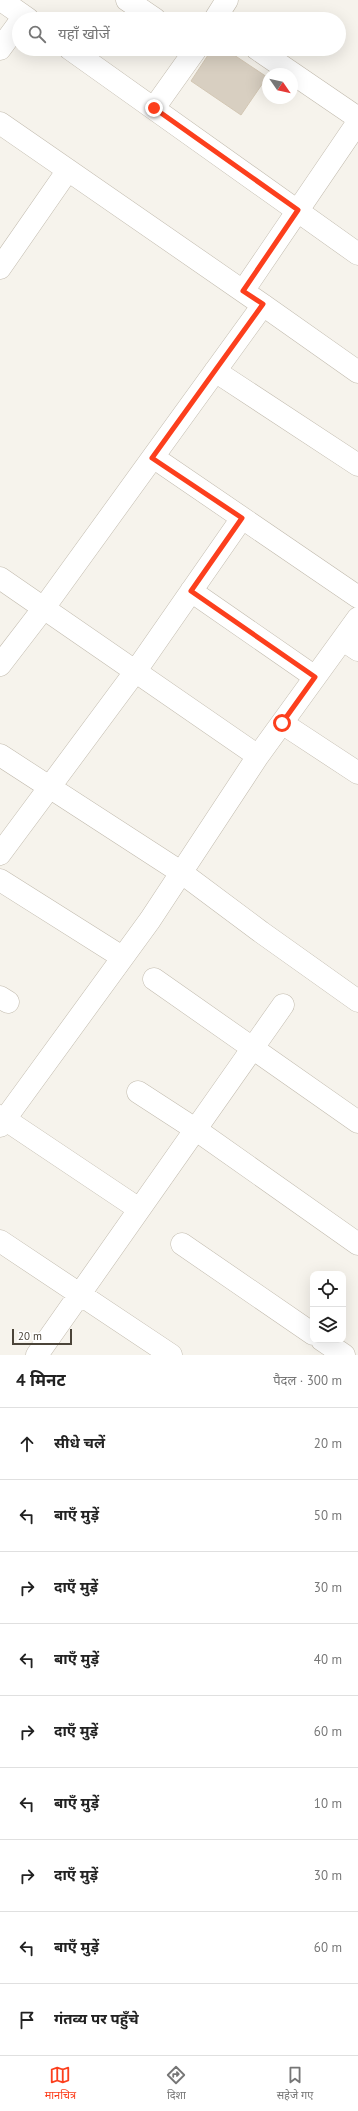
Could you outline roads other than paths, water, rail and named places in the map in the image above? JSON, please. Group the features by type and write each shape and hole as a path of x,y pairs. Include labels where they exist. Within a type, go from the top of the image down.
{"street":[{"path":"1,0 20,12"},
{"path":"127,0 145,12"},
{"path":"219,12 227,0"},
{"path":"0,49 12,34"},
{"path":"80,56 358,254"},
{"path":"154,108 191,56"},
{"path":"268,56 358,118"},
{"path":"243,291 358,122"},
{"path":"0,123 263,304 358,372"},
{"path":"0,268 68,170"},
{"path":"0,665 43,609 263,304"},
{"path":"216,371 358,465"},
{"path":"152,458 358,597"},
{"path":"0,854 134,672 242,518"},
{"path":"0,578 134,672 258,756"},
{"path":"191,591 315,677"},
{"path":"139,1208 2,1120 182,873 258,756 315,677 350,645 358,618"},
{"path":"282,723 358,773"},
{"path":"0,755 182,873 261,932 358,1001"},
{"path":"0,880 122,957"},
{"path":"154,979 358,1122"},
{"path":"37,1355 283,1005"},
{"path":"138,1092 195,1129 358,1244"},
{"path":"0,1241 78,1295 171,1355"},
{"path":"182,1244 310,1332"},
{"path":"326,1343 344,1355"}]}
